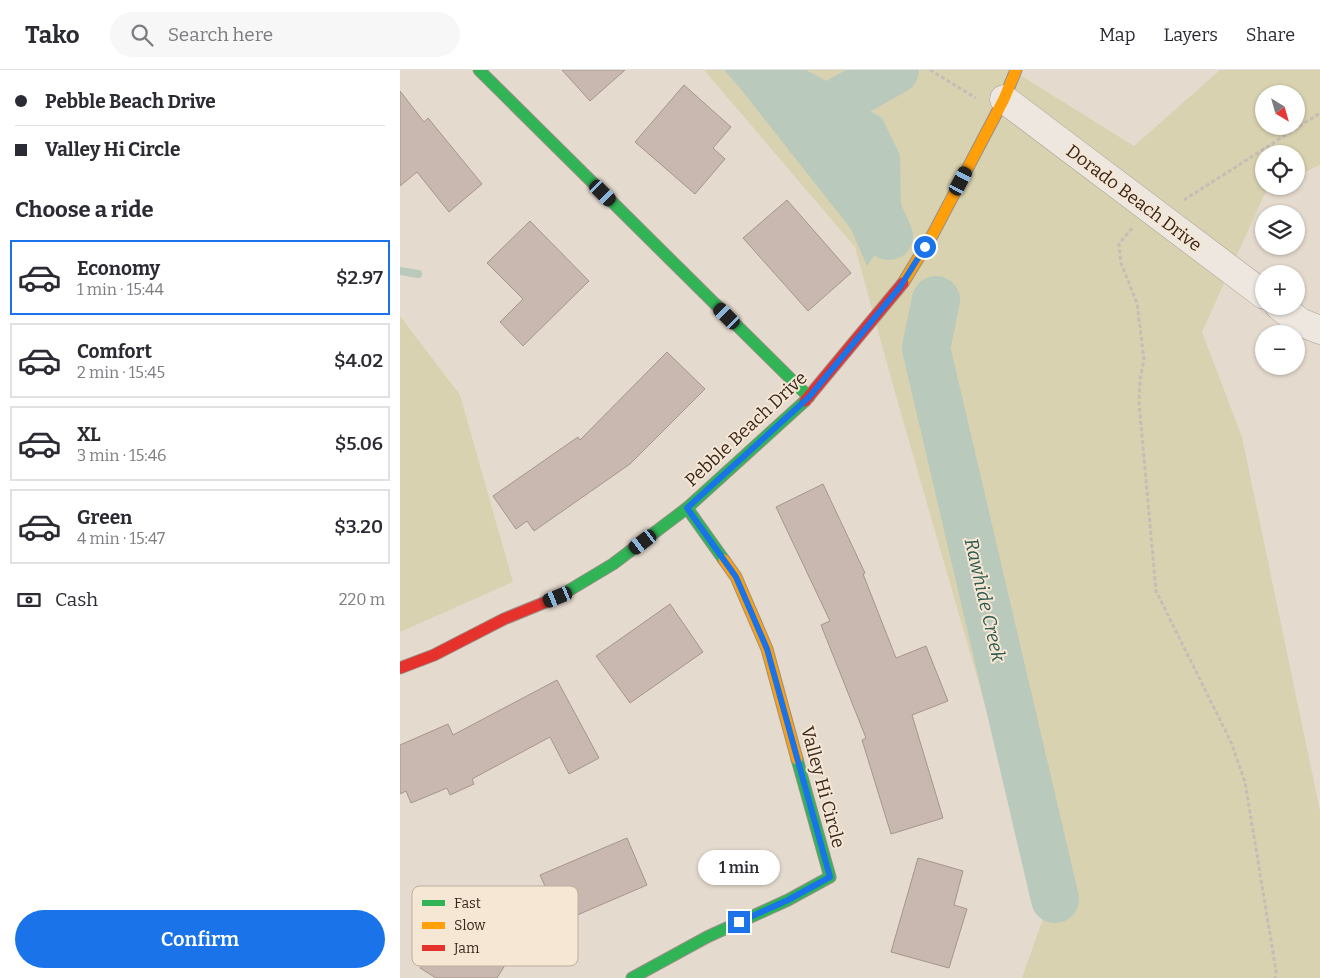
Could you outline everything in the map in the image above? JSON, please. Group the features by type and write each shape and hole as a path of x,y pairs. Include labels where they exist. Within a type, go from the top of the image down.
{"street":[{"path":"480,70 809,397"},
{"name":"Pebble Beach Drive","path":"400,668 434,655 504,619 558,597 613,564 687,508 809,397 900,287 933,234 1001,105 1016,70"},
{"name":"Dorado Beach Drive","path":"1001,105 1158,216 1255,288"},
{"path":"1291,315 1300,322 1320,330"},
{"name":"Valley Hi Circle","path":"632,978 707,937 788,900 830,877 767,649 736,577 687,508"}],"path":[{"path":"930,70 1001,105"},
{"path":"1275,978 1276,971 1269,924 1245,782 1239,762 1231,742 1156,591 1139,402 1140,380 1144,360 1137,303 1121,263 1119,244 1132,228 1158,216 1320,113"}],"shaded area":[{"path":"704,70 1012,70 1134,146 1220,70 1320,70 1320,165 1305,172 1305,145 1255,145 1255,195 1264,195 1260,205 1255,205 1255,215 1202,332 1242,437 1320,811 1320,978 1022,978 1045,913 855,247"},
{"path":"724,70 806,70 832,84 853,101 882,118 900,155 901,218 867,266 851,229"},
{"path":"400,316 460,395 513,582 400,632"}],"building":[{"path":"562,70 625,70 590,101"},
{"path":"684,85 731,127 713,148 725,159 695,194 635,142"},
{"path":"400,91 424,122 428,118 482,184 449,212 417,172 400,186"},
{"path":"787,200 851,273 808,311 743,238"},
{"path":"530,221 589,281 523,346 500,322 523,299 487,263"},
{"path":"667,352 705,389 630,464 534,531 527,521 516,529 493,496 578,437 580,440"},
{"path":"823,484 865,573 863,574 896,658 926,646 948,701 912,715 943,818 891,834 862,740 866,738 821,625 830,621 776,507"},
{"path":"670,604 703,652 630,703 596,656"},
{"path":"557,680 599,758 569,774 550,737 472,779 474,784 450,795 447,788 411,803 406,791 400,794 400,745 448,724 453,735"},
{"path":"627,838 647,885 578,915 578,886 545,886 540,875"},
{"path":"918,858 963,871 954,905 967,909 949,968 891,952"},
{"path":"421,966 504,966 497,978 436,978 420,968"}],"waterway":[{"name":"Rawhide Creek","path":"889,236 842,132 830,115 838,102 895,70"},
{"path":"400,271 418,274"},
{"name":"Rawhide Creek","path":"936,300 926,348 1055,899"}],"traffic: fast":[{"path":"479,70 809,397"},
{"path":"558,597 613,564 687,508 805,401"},
{"path":"687,508 724,560"},
{"path":"632,978 707,937 788,900 830,877 797,759"}],"traffic: slow":[{"path":"903,283 933,234 1004,99 1016,70"},
{"path":"724,560 736,577 767,649 797,759"}],"traffic: jam":[{"path":"805,401 903,283"},
{"path":"400,668 434,655 504,619 558,597"}],"route":[{"path":"739,922 788,900 830,877 767,649 736,577 687,508 809,397 900,287 925,247"}]}
